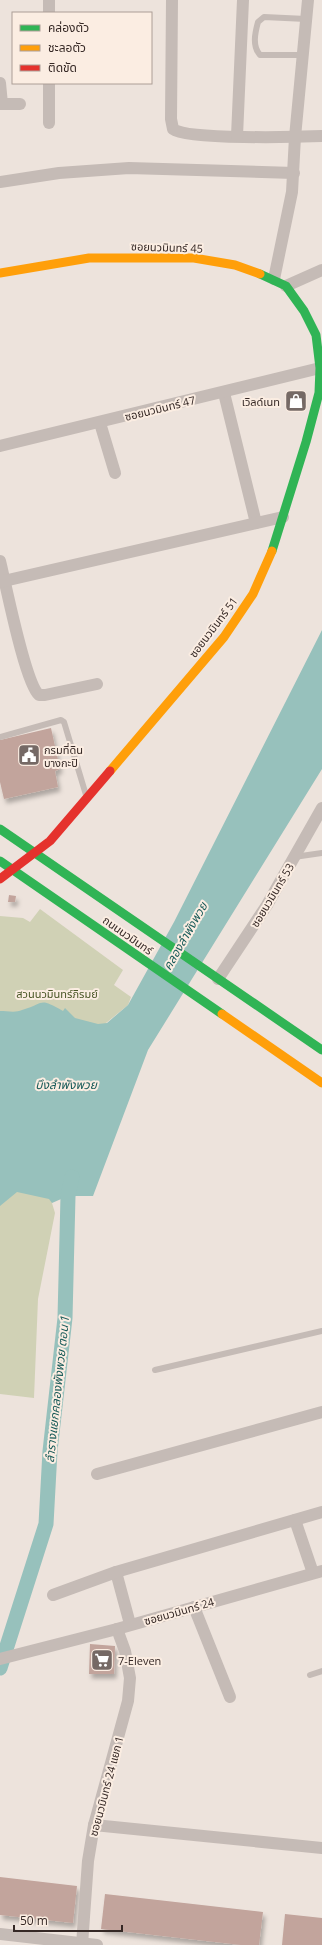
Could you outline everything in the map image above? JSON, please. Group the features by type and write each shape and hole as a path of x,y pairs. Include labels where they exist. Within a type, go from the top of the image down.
{"street":[{"path":"49,0 49,12"},
{"path":"172,0 171,119 173,129 182,134 294,137 322,136"},
{"path":"237,136 243,0"},
{"path":"274,279 292,192 294,173 294,137 308,0"},
{"path":"0,83 1,104 20,104"},
{"path":"49,84 49,123"},
{"path":"0,182 59,173 129,168 294,173"},
{"name":"ซอยนวมินทร์ 45","path":"0,273 89,258 194,258 235,265 274,279 286,286 304,311 316,335 320,368"},
{"path":"286,286 322,270"},
{"name":"ซอยนวมินทร์ 47","path":"0,446 224,393 320,368"},
{"name":"ซอยนวมินทร์ 51","path":"0,880 12,869 37,854 224,637 253,594 264,572 283,517 320,394 320,368"},
{"path":"224,393 256,523"},
{"path":"100,423 115,473"},
{"path":"2,581 283,517"},
{"path":"0,561 2,581 34,690 39,695 45,695 97,684"},
{"name":"ซอยนวมินทร์ 53","path":"218,979 268,905 322,808"},
{"name":"ถนนนวมินทร์","path":"0,829 322,1050"},
{"name":"ถนนนวมินทร์","path":"0,861 322,1083"},
{"path":"97,1474 322,1412"},
{"path":"53,1595 116,1572 322,1512"},
{"path":"295,1520 317,1572"},
{"path":"116,1572 130,1624"},
{"name":"ซอยนวมินทร์ 24","path":"0,1659 117,1629 130,1624 317,1572"},
{"path":"194,1607 230,1697"},
{"name":"ซอยนวมินทร์ 24 แยก 1","path":"82,1944 88,1861 94,1824 128,1701 130,1678 125,1651 117,1629"},
{"path":"94,1824 322,1848"},
{"path":"0,1934 97,1945"}],"lane":[{"path":"303,55 260,55 256,49 255,36 258,22 264,17 306,19"},
{"path":"0,737 61,720 64,722 86,797"},
{"path":"294,857 322,853"},
{"path":"155,1370 322,1331"},
{"path":"310,1675 322,1671"}],"green space":[{"name":"สวนนวมินทร์ภิรมย์","path":"40,909 123,970 114,985 131,997 128,1005 106,1023 52,1203 55,1213 38,1299 34,1398 0,1394 0,916 23,918 30,922"}],"water":[{"path":"322,630 322,769 148,1050 93,1196 68,1196 52,1203 49,1199 17,1192 0,1206 0,1011 17,1011 45,1003 63,1011 65,1008 75,1018 98,1024 107,1023 128,1005 174,922"}],"building":[{"name":"กรมที่ดิน บางกะปิ","path":"51,728 60,769 55,771 58,787 4,799 0,782 0,740"},
{"path":"9,895 16,896 15,902 8,902"},
{"name":"7-Eleven","path":"90,1644 115,1646 114,1674 89,1674"},
{"path":"0,1877 77,1886 73,1923 0,1915"},
{"path":"105,1894 263,1912 259,1945 241,1945 101,1929"},
{"path":"285,1914 322,1918 322,1945 282,1945"}],"waterway":[{"name":"ลำรางแยกคลองพังพวย ตอน 1","path":"0,1668 46,1524 50,1451 65,1318 68,1196 72,1177"}],"traffic: fast":[{"path":"260,274 286,286 304,311 316,335 320,368 319,393 306,442 272,551"},
{"path":"0,829 322,1050"},
{"path":"0,861 222,1014"}],"traffic: slow":[{"path":"0,273 89,258 194,258 235,265 260,274"},
{"path":"110,771 224,637 253,594 272,551"},
{"path":"222,1014 322,1083"}],"traffic: jam":[{"path":"0,879 50,841 110,771"}],"place":[{"name":"เวิลด์เนท","path":"296,401"},
{"name":"กรมที่ดิน บางกะปิ","path":"29,755"},
{"name":"7-Eleven","path":"102,1660"}],"water label":[{"name":"คลองลำพังพวย","path":"185,936"},
{"name":"บึงลำพังพวย","path":"66,1084"}]}
